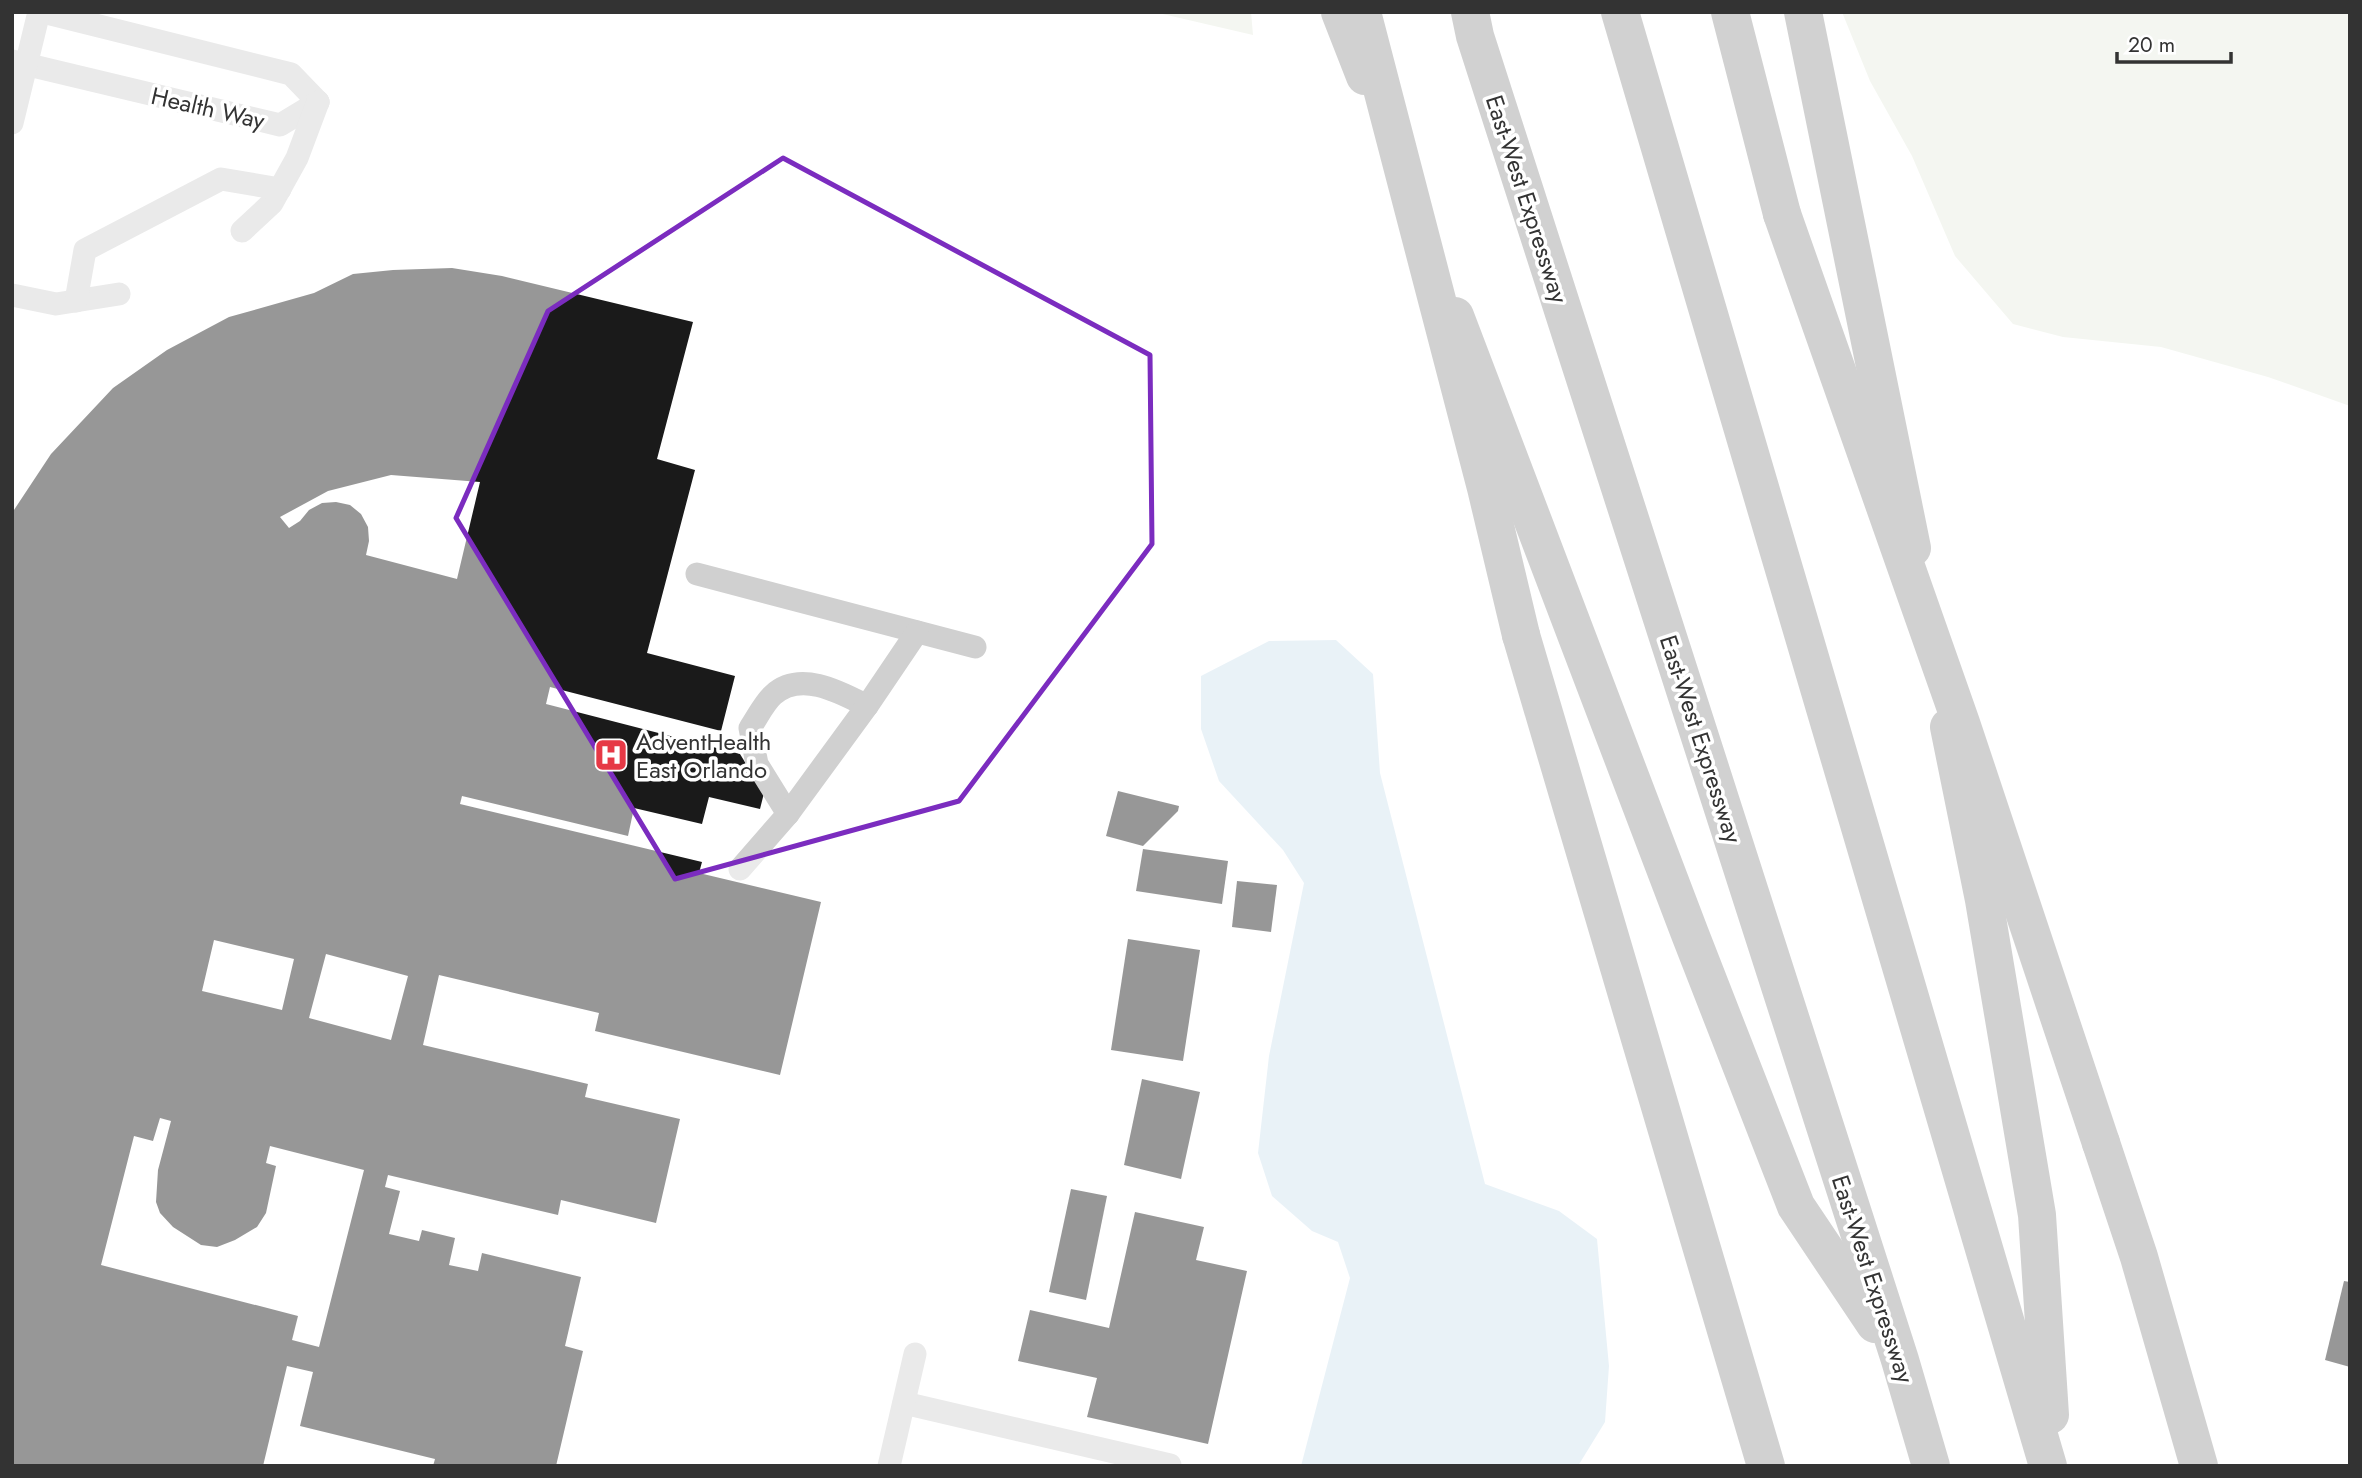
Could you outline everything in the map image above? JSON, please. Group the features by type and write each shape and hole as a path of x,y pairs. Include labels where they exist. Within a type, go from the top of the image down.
{"highway":[{"path":"1340,12 1796,1206 1900,1360"},
{"path":"1362,12 1486,488 1521,635 1766,1466"},
{"name":"East-West Expressway","path":"1470,12 1475,36 1900,1360 1931,1466"},
{"path":"1620,12 2050,1466"},
{"path":"1730,12 1782,214 1961,723 2139,1257 2199,1466"},
{"path":"1803,12 1984,900 2037,1215 2050,1466"}],"lane":[{"path":"12,123 19,63 41,12 291,74 317,102 297,158 272,203 242,231"},
{"name":"Health Way","path":"19,63 280,125 317,102"},
{"path":"76,301 85,250 221,178 280,189"},
{"path":"12,295 56,304 119,294"},
{"path":"697,574 975,647"},
{"path":"740,869 788,814 917,632"},
{"path":"788,814 757,764 750,728 773,694 797,683 833,688 867,706"},
{"path":"889,1466 915,1354"},
{"path":"904,1403 1170,1465"}],"highlighted area":[{"path":"783,158 1150,355 1152,544 959,801 675,879 456,518 548,311"}],"shaded area":[{"path":"1154,12 1251,12 1253,35"},
{"path":"1842,12 2350,12 2350,406 2268,377 2161,347 2063,337 2013,324 1955,256 1912,156 1870,81"}],"water":[{"path":"1336,640 1373,674 1380,773 1485,1184 1559,1211 1597,1239 1609,1366 1605,1422 1578,1466 1301,1466 1350,1278 1338,1242 1312,1231 1272,1196 1258,1153 1269,1056 1304,883 1283,850 1219,781 1201,729 1201,676 1269,641"}],"building":[{"path":"452,268 502,276 693,322 657,459 695,470 647,653 735,676 721,731 550,687 546,704 740,754 764,793 760,809 709,797 702,824 634,808 628,836 462,796 460,804 702,862 699,873 821,902 780,1075 595,1031 599,1013 439,975 423,1045 588,1084 585,1097 680,1119 656,1223 561,1200 558,1215 388,1175 385,1187 400,1191 389,1234 419,1241 422,1230 455,1238 449,1265 478,1271 482,1253 581,1277 565,1346 583,1351 556,1466 433,1466 435,1459 300,1426 313,1372 287,1366 263,1466 12,1466 12,513 51,454 113,388 167,350 229,317 314,293 353,274","holes":["391,475 480,482 457,579 366,555 368,527 361,514 350,505 322,503 309,510 300,521 289,528 280,517 328,491","214,940 294,959 282,1010 202,991","326,954 408,976 391,1040 309,1018","160,1118 171,1121 158,1170 156,1202 160,1213 173,1227 201,1245 217,1247 257,1227 266,1213 276,1166 266,1163 270,1146 364,1170 319,1347 292,1340 298,1316 101,1265 134,1136 153,1141"]},
{"path":"1118,791 1179,806 1178,811 1143,846 1106,836"},
{"path":"1143,849 1228,861 1222,904 1136,891"},
{"path":"1237,881 1277,885 1271,932 1232,927"},
{"path":"1128,939 1200,950 1183,1061 1111,1050"},
{"path":"1142,1079 1200,1092 1181,1179 1124,1165"},
{"path":"1071,1189 1107,1196 1086,1300 1049,1292"},
{"path":"1135,1212 1204,1227 1196,1260 1247,1271 1208,1444 1087,1417 1097,1378 1018,1361 1030,1310 1109,1328"},
{"path":"2344,1281 2350,1282 2350,1367 2325,1360"}],"place":[{"name":"AdventHealth East Orlando","path":"611,755"}]}
